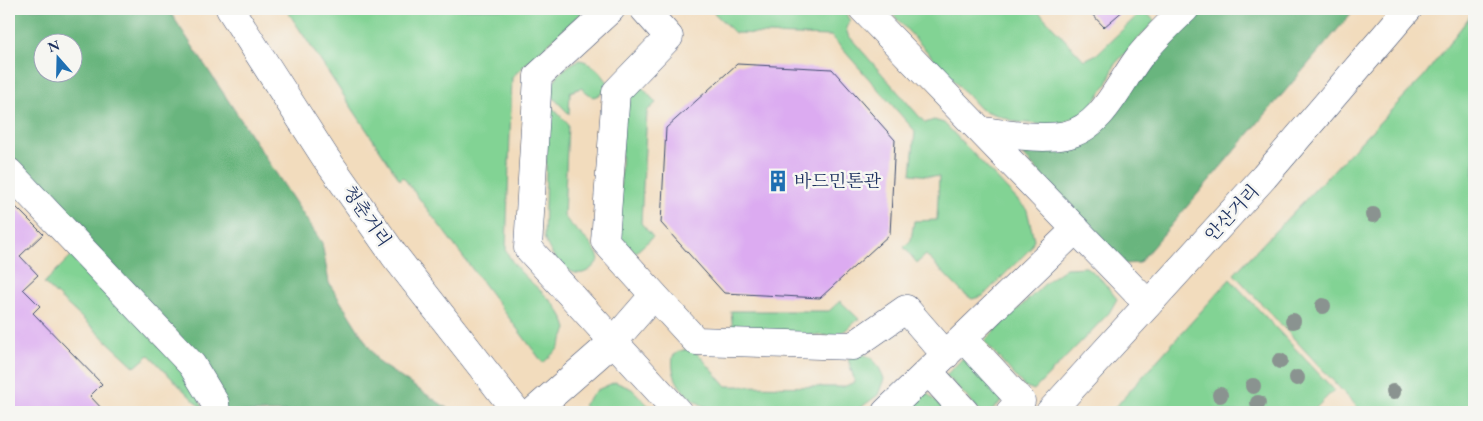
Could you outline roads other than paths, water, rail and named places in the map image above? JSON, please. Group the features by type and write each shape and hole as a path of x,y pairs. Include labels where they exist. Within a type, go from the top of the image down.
{"main road":[{"name":"청춘거리","path":"230,9 325,156 394,255 517,412"},
{"path":"612,9 538,76 528,248 678,412"},
{"path":"644,9 668,37 616,92 605,241 654,296 696,341 854,346 906,309 946,355 1021,401 1010,412"},
{"path":"863,9 1148,304"},
{"path":"982,131 1023,136 1066,135 1091,123 1114,98 1132,67 1150,44 1184,9"},
{"name":"안산거리","path":"1050,412 1264,177 1408,9"},
{"path":"9,172 192,365 215,403 216,412"},
{"path":"886,412 1076,229"},
{"path":"533,412 614,341 654,296"},
{"path":"946,355 965,412"}],"place":[{"name":"바드민톤관","path":"778,181"}]}
